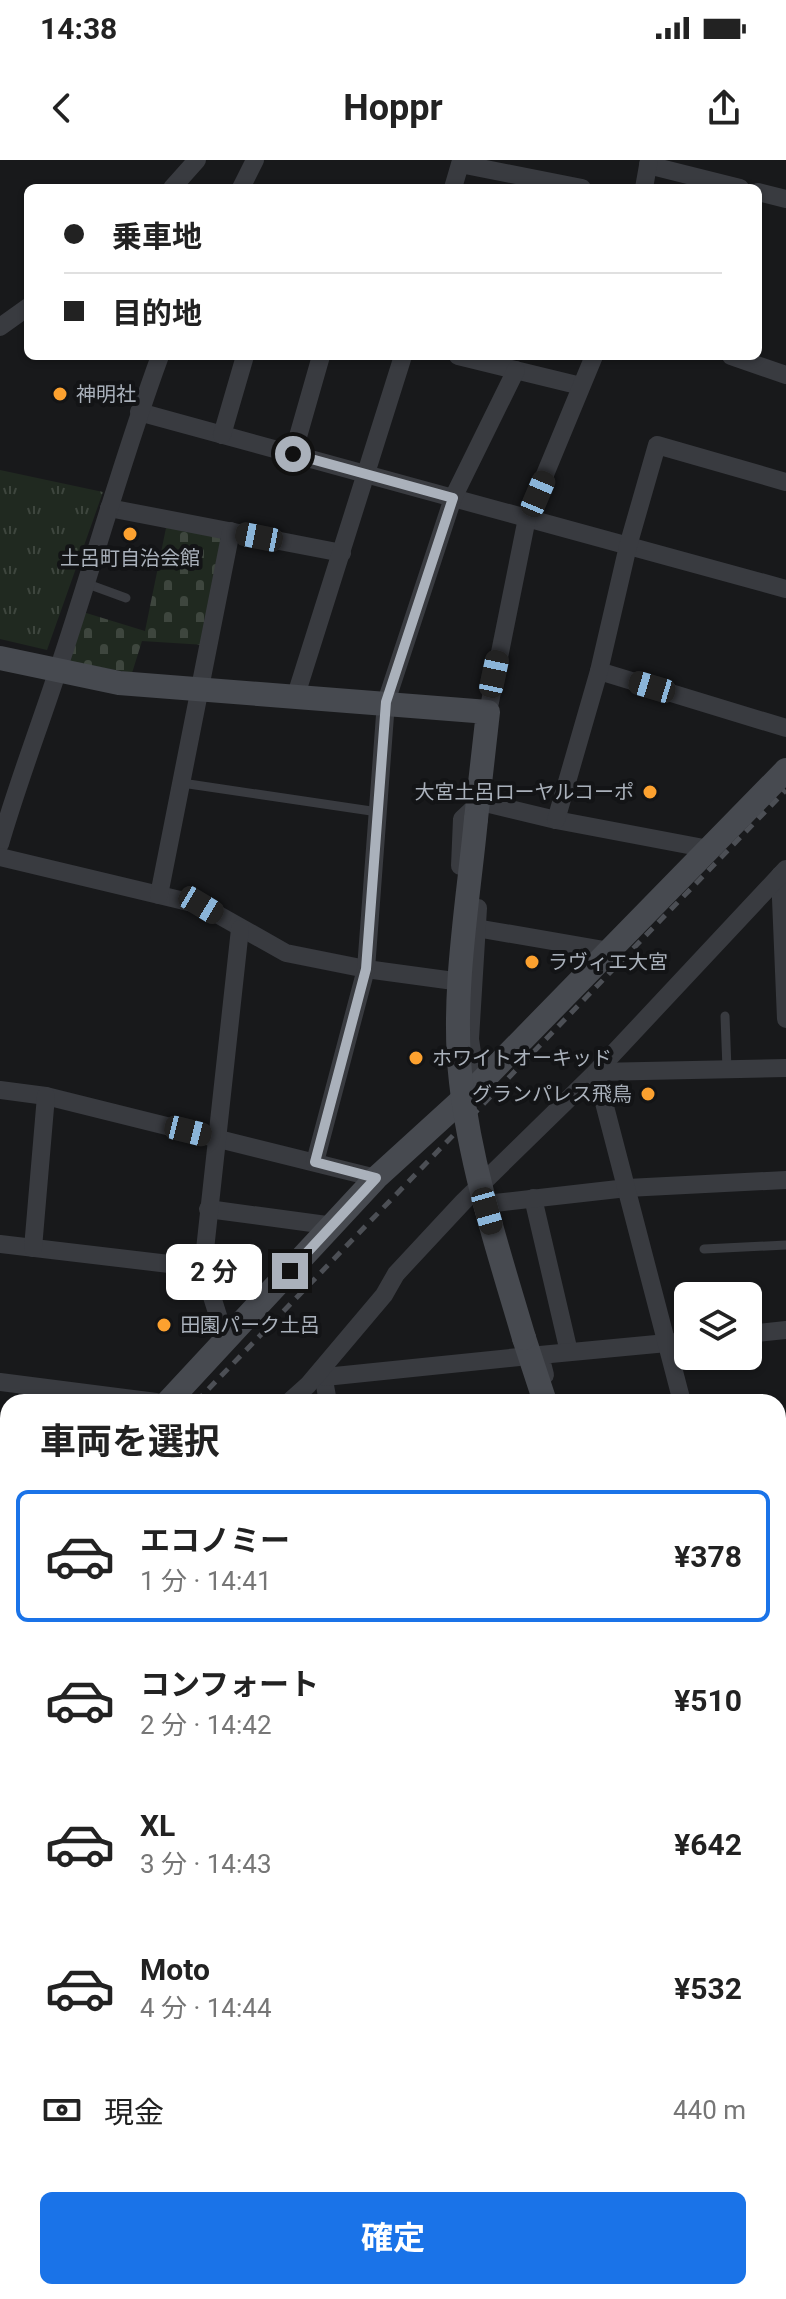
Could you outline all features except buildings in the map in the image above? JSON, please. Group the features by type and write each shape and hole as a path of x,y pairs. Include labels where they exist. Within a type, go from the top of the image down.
{"street":[{"path":"176,184 197,160"},
{"path":"243,184 255,160"},
{"path":"453,184 456,161 563,184"},
{"path":"645,184 648,163 725,184"},
{"path":"762,193 786,199"},
{"path":"0,327 24,310"},
{"path":"0,844 18,779 58,671 154,360"},
{"path":"222,435 244,360"},
{"path":"293,454 320,360"},
{"path":"296,695 402,360"},
{"path":"475,360 581,386"},
{"path":"532,1394 469,1138 460,1080 458,1033 488,712 527,518 592,360"},
{"path":"743,360 786,375"},
{"path":"315,1162 366,969 386,702 453,498 516,370"},
{"path":"139,412 786,589"},
{"path":"556,820 599,671 628,546 657,445 786,482"},
{"path":"109,508 342,553"},
{"path":"159,895 231,531"},
{"path":"0,658 119,683 488,712"},
{"path":"599,671 786,728"},
{"path":"175,1394 376,1178 477,1086 786,770"},
{"path":"477,1086 470,1039 479,807"},
{"path":"455,1104 448,1049 462,819 479,807 709,849"},
{"path":"0,857 201,905 286,953 366,969 454,981"},
{"path":"783,872 786,1019"},
{"path":"299,1394 324,1373 384,1295 396,1274 471,1194 596,1072 783,872"},
{"path":"476,928 610,951"},
{"path":"225,1338 203,1268 240,929"},
{"path":"596,1072 786,1068"},
{"path":"596,1072 680,1394"},
{"path":"0,1090 46,1096 376,1178"},
{"path":"33,1248 46,1096"},
{"path":"495,1203 627,1188 786,1180"},
{"path":"471,1194 521,1348 543,1394"},
{"path":"533,1198 569,1352"},
{"path":"208,1209 334,1226"},
{"path":"0,1244 203,1268"},
{"path":"762,1333 786,1330"},
{"path":"546,1394 540,1355 674,1342"},
{"path":"324,1373 521,1348"},
{"path":"324,1373 327,1394"},
{"path":"0,1382 94,1394"}],"lane":[{"path":"85,583 126,598"},
{"path":"182,783 378,812"},
{"path":"725,1016 727,1069"},
{"path":"704,1249 786,1245"}],"green space":[{"path":"0,470 103,492 47,650 0,639"},
{"path":"167,523 224,535 205,645 142,641 132,673 71,662 67,654 83,612 145,631"}],"railway":[{"path":"204,1394 786,790"}],"place":[{"name":"神明社","path":"60,394"},
{"name":"土呂町自治会館","path":"130,534"},
{"name":"大宮土呂ローヤルコーポ","path":"650,792"},
{"name":"ラヴィエ大宮","path":"532,962"},
{"name":"ホワイトオーキッド","path":"416,1058"},
{"name":"グランパレス飛鳥","path":"648,1094"},
{"name":"田園パーク土呂","path":"164,1325"}],"route":[{"path":"290,1271 376,1178 315,1162 366,969 386,702 453,498 293,454"}]}
